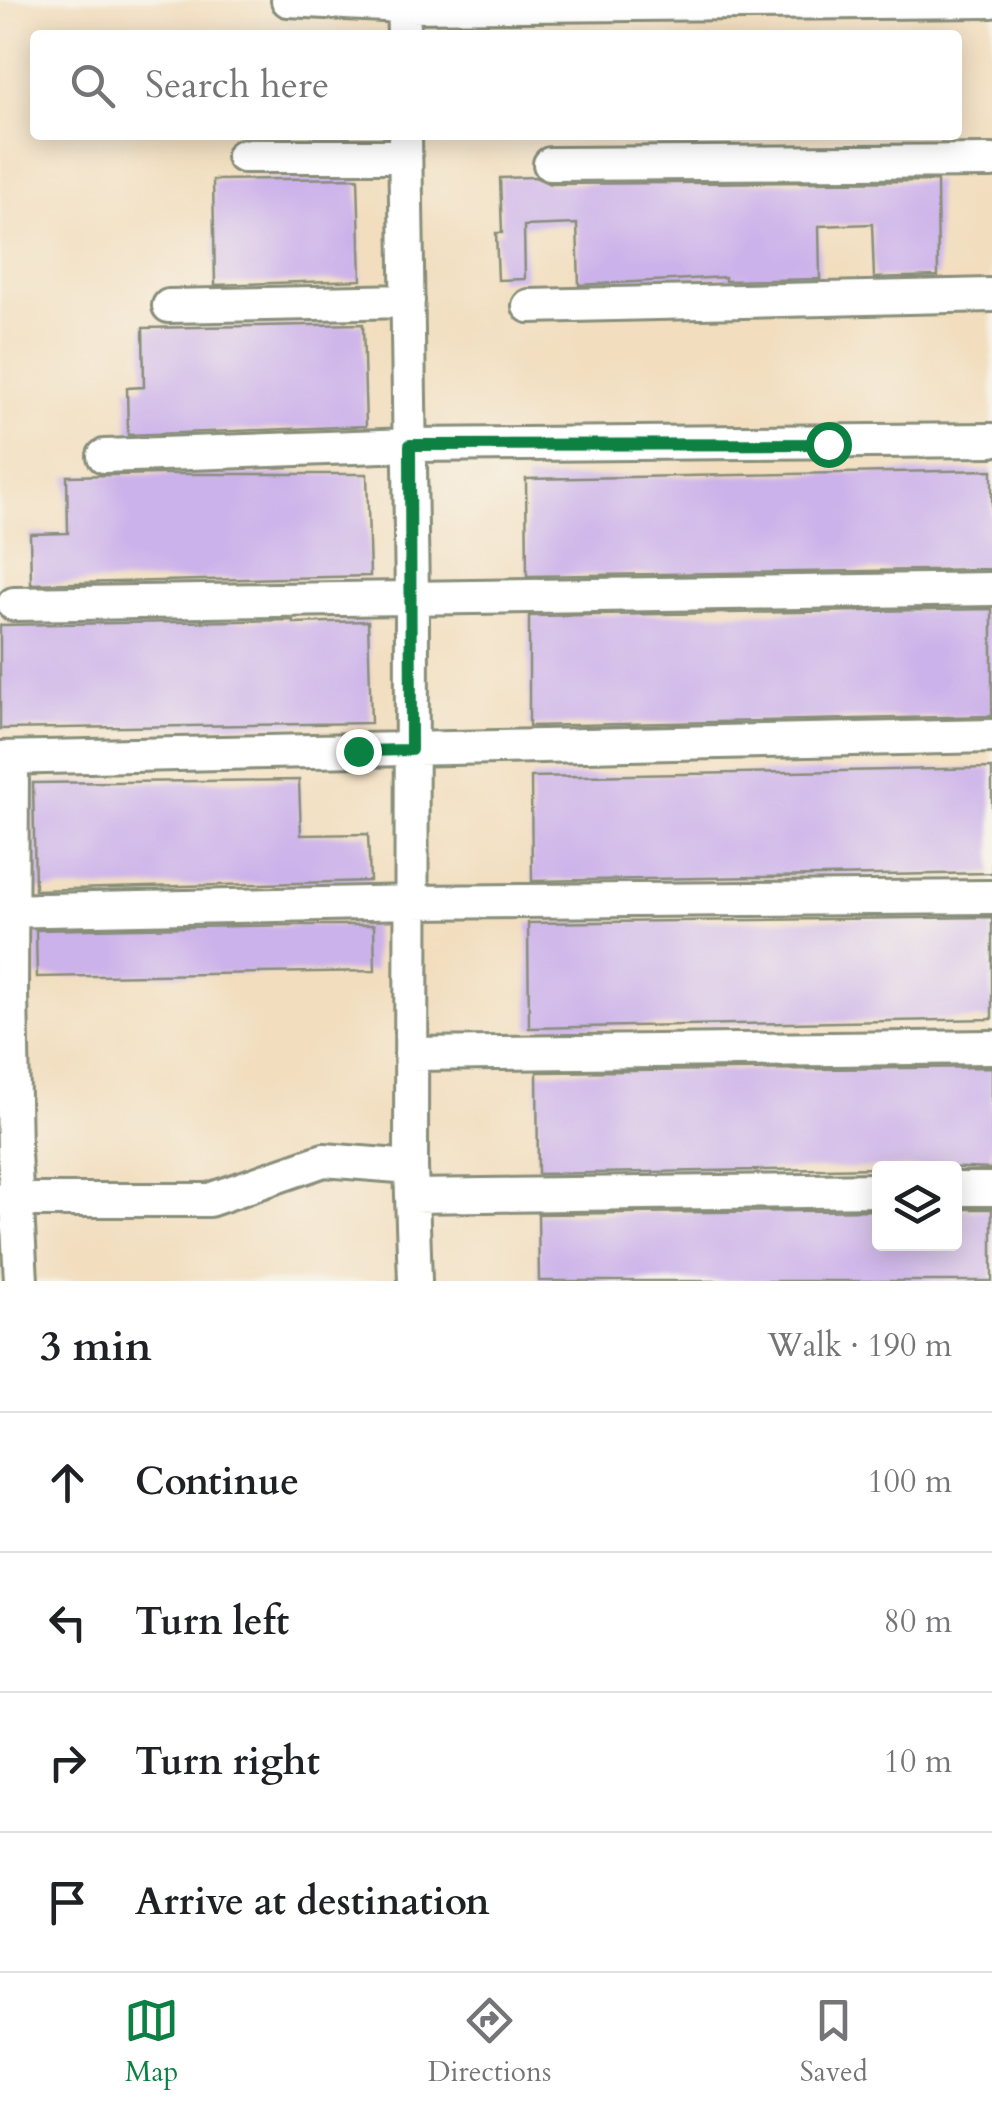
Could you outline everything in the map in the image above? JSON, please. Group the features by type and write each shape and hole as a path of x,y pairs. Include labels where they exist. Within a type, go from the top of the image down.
{"street":[{"path":"288,0 403,14 992,0"},
{"path":"243,156 405,146 412,597 414,1281"},
{"path":"550,164 992,161"},
{"path":"528,306 992,296"},
{"path":"169,306 408,301"},
{"path":"104,456 410,445 992,440"},
{"path":"14,604 992,588"},
{"path":"22,1281 8,1200 6,758 992,736"},
{"path":"6,911 413,902 992,897"},
{"path":"411,1054 992,1047"},
{"path":"8,1200 209,1200 324,1160 411,1182 872,1190"},
{"path":"962,1189 992,1189"}],"building":[{"path":"535,177 550,184 937,181 938,276 874,278 872,224 819,226 820,279 725,281 725,277 579,285 577,224 524,226 525,279 498,280 496,233 502,233 500,178"},
{"path":"358,178 361,280 215,285 213,180"},
{"path":"363,324 366,426 128,435 127,388 144,387 143,328"},
{"path":"992,470 992,569 527,576 526,479"},
{"path":"367,474 370,576 31,584 30,534 68,533 67,476"},
{"path":"992,609 992,716 529,726 529,616"},
{"path":"368,621 371,723 0,729 0,625"},
{"path":"992,768 992,873 532,881 531,777"},
{"path":"299,780 301,835 368,834 370,881 35,890 33,783"},
{"path":"992,917 992,1019 529,1028 528,923"},
{"path":"374,925 375,971 37,977 36,930"},
{"path":"992,1067 992,1169 962,1168 962,1161 872,1161 872,1168 538,1174 537,1072"},
{"path":"962,1209 992,1209 992,1281 539,1281 538,1214 872,1210 872,1251 962,1251"}],"route":[{"path":"358,751 411,750 410,445 828,444"}]}
